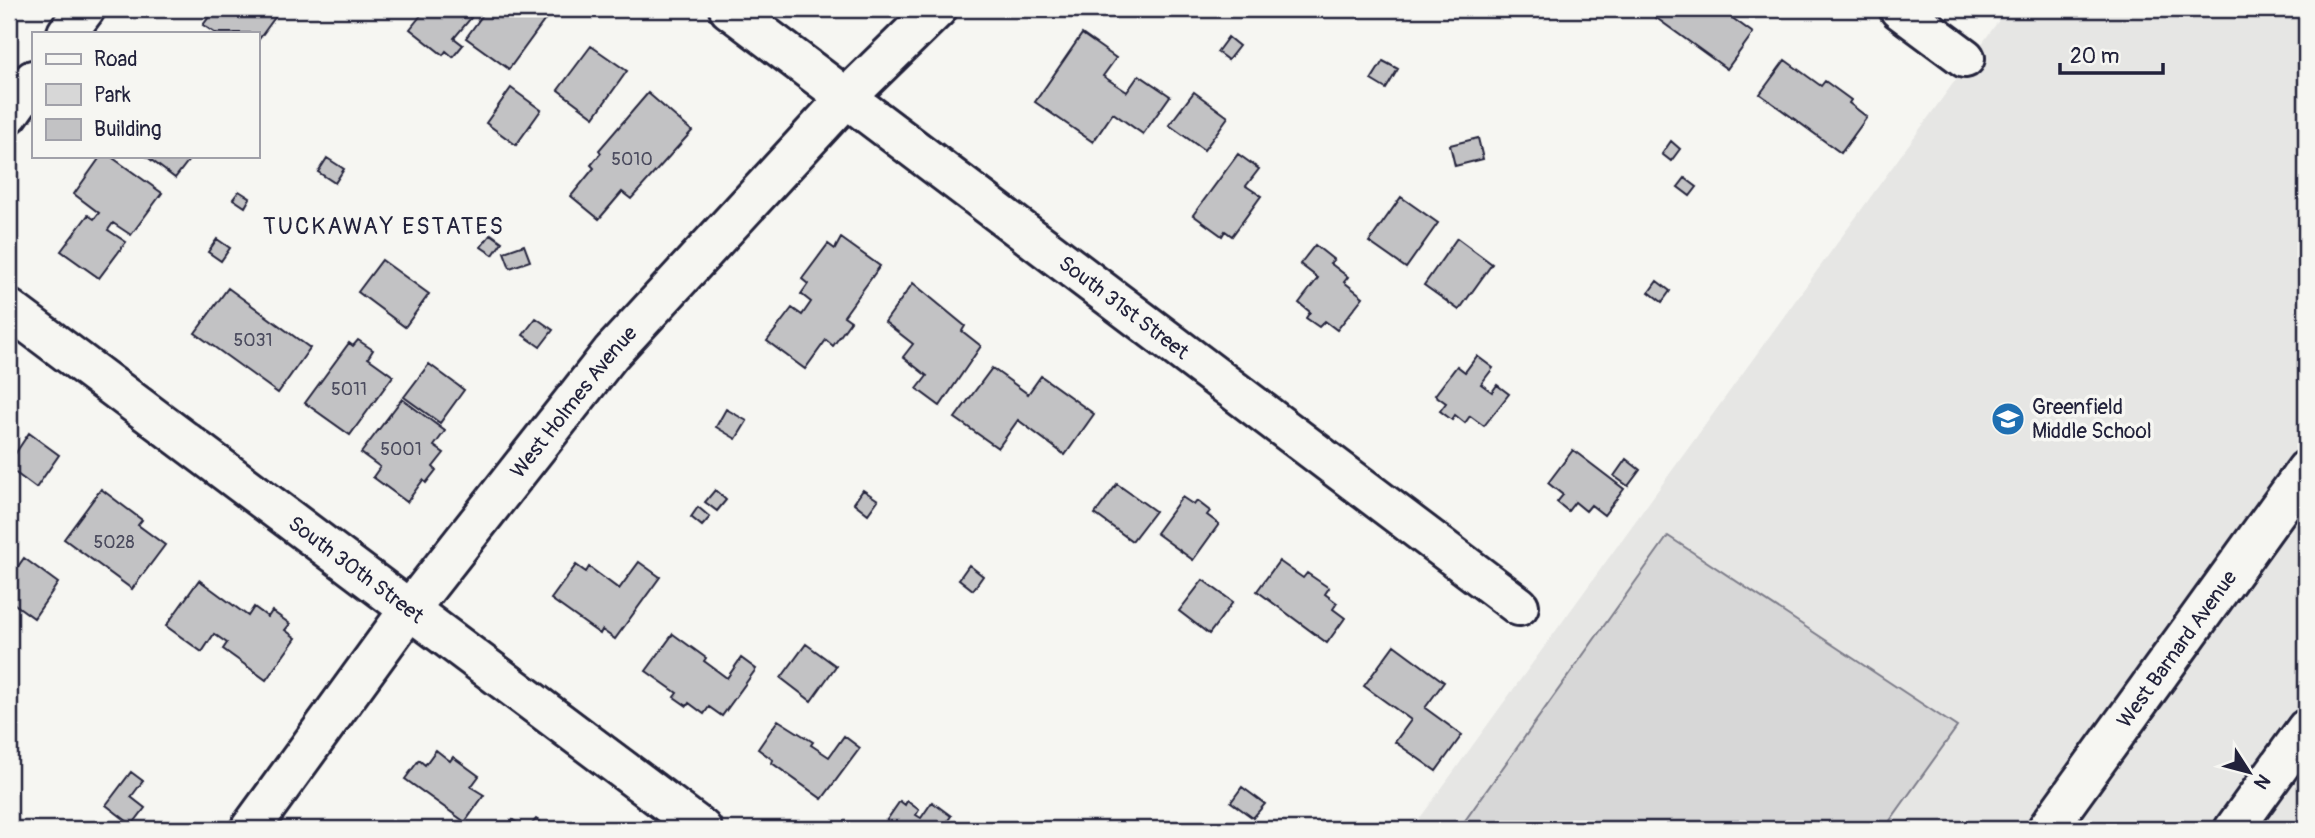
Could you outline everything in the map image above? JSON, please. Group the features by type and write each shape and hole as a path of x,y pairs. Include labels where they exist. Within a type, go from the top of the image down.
{"street":[{"path":"68,32 85,9"},
{"name":"South 31st Street","path":"729,9 848,96 1519,606"},
{"name":"West Holmes Avenue","path":"250,829 410,610 611,353 848,96 937,9"},
{"path":"1899,9 1965,58"},
{"path":"9,114 32,81"},
{"name":"South 30th Street","path":"9,309 702,829"},
{"name":"West Barnard Avenue","path":"2047,829 2306,470"},
{"path":"2234,829 2306,729"}],"shaded area":[{"name":"Greenfield Middle School","path":"2007,9 2306,9 2306,829 1412,829"}],"green space":[{"path":"1668,536 1957,727 1884,829 1459,829"}],"building":[{"path":"215,9 281,9 259,39 259,32 214,32 203,25"},
{"path":"426,9 460,9 471,18 454,38 463,45 453,57 446,51 443,55 410,29"},
{"path":"487,9 552,10 509,69 466,38"},
{"path":"1644,9 1720,9 1753,33 1727,69"},
{"path":"1082,34 1116,58 1103,76 1127,92 1139,75 1170,96 1143,134 1113,113 1093,142 1035,102"},
{"path":"1228,37 1239,46 1228,60 1217,52"},
{"path":"591,46 627,71 594,117 558,90"},
{"path":"1785,60 1821,86 1825,81 1851,100 1849,103 1867,117 1841,153 1760,94"},
{"path":"1383,61 1398,69 1386,89 1371,80"},
{"path":"511,88 541,110 516,145 486,123"},
{"path":"1194,92 1228,117 1204,150 1169,125"},
{"path":"648,93 692,131 631,199 622,192 599,219 571,196 594,168 591,165 601,153 599,150"},
{"path":"1478,138 1483,159 1455,166 1450,145"},
{"path":"1671,141 1680,149 1671,161 1662,154"},
{"path":"1238,154 1259,169 1246,186 1261,196 1232,236 1225,231 1222,236 1193,215"},
{"path":"100,158 113,158 162,193 131,235 113,223 108,230 126,242 99,278 61,251 88,215 94,219 99,213 74,194"},
{"path":"149,158 190,158 175,178"},
{"path":"327,158 344,169 335,183 318,172"},
{"path":"1685,178 1697,187 1690,196 1678,187"},
{"path":"239,191 250,198 245,207 233,199"},
{"path":"1401,197 1438,223 1406,268 1369,242"},
{"path":"491,234 502,242 493,255 481,247"},
{"path":"841,238 880,266 844,316 851,321 833,346 826,340 805,369 767,341 792,308 802,315 811,302 801,294 808,284 802,279 828,244 835,249"},
{"path":"1457,238 1492,264 1459,310 1424,285"},
{"path":"217,239 230,248 221,261 208,252"},
{"path":"524,245 530,261 510,268 504,252"},
{"path":"1315,245 1334,260 1330,263 1348,277 1344,282 1363,297 1337,330 1325,321 1319,327 1306,318 1310,312 1299,303 1318,278 1300,264"},
{"path":"382,260 429,294 405,327 358,292"},
{"path":"1657,281 1670,291 1662,302 1649,292"},
{"path":"913,283 965,326 962,331 981,346 940,406 917,389 927,376 903,357 913,344 885,322"},
{"path":"228,288 310,348 278,393 195,333"},
{"path":"536,318 553,330 540,347 523,335"},
{"path":"358,340 373,350 368,358 393,376 350,435 305,403 349,343 353,346"},
{"path":"1477,356 1493,368 1481,384 1492,392 1497,385 1509,394 1484,426 1470,416 1465,423 1455,415 1452,420 1440,411 1446,403 1435,395 1457,366 1465,372"},
{"path":"429,364 464,390 440,423 404,397"},
{"path":"992,368 1028,394 1041,376 1094,414 1065,455 1018,420 998,448 955,418"},
{"path":"402,399 445,431 434,446 444,453 433,467 436,470 426,483 423,480 407,502 373,477 380,467 361,453"},
{"path":"726,409 747,421 736,439 716,427"},
{"path":"29,433 59,455 36,488 9,468 9,463"},
{"path":"1573,450 1624,489 1604,515 1591,505 1586,511 1575,502 1568,511 1557,502 1563,495 1548,483"},
{"path":"1626,459 1640,470 1628,486 1614,476"},
{"path":"1117,484 1155,511 1132,541 1095,514"},
{"path":"101,489 142,520 138,525 165,545 132,589 64,539"},
{"path":"715,490 726,500 717,511 705,502"},
{"path":"863,490 878,500 868,514 854,503"},
{"path":"1182,497 1194,505 1197,501 1210,511 1207,515 1219,524 1193,560 1156,533"},
{"path":"698,507 710,517 702,526 691,517"},
{"path":"24,558 58,583 34,618 9,600 9,579"},
{"path":"1279,561 1303,578 1307,573 1329,588 1325,594 1337,603 1333,609 1345,618 1327,643 1257,591"},
{"path":"639,562 660,577 615,639 602,630 600,634 551,599 576,565 586,572 589,567 619,589"},
{"path":"969,565 983,576 973,590 959,579"},
{"path":"199,580 248,616 254,607 268,617 272,611 290,624 285,630 296,638 266,680 223,649 227,643 214,634 202,652 166,626"},
{"path":"1203,580 1233,602 1209,634 1179,611"},
{"path":"673,634 706,658 704,661 727,678 741,658 756,669 722,716 709,707 704,714 689,703 687,706 674,697 677,693 646,671"},
{"path":"806,644 836,666 811,701 781,678"},
{"path":"1394,645 1444,682 1425,708 1462,735 1436,771 1395,742 1411,720 1364,686"},
{"path":"778,720 813,742 811,745 829,757 844,736 860,748 822,799 772,763 773,760 758,749"},
{"path":"436,750 450,761 453,757 479,776 471,787 484,795 465,822 405,779 419,760 425,765"},
{"path":"131,772 143,781 131,797 145,808 132,825 106,805"},
{"path":"1242,787 1265,804 1253,818 1231,802"},
{"path":"900,801 905,805 907,801 919,810 916,815 921,818 932,802 951,816 942,829 876,829 881,823 884,824"},
{"path":"536,819 549,828 552,824 560,829 528,829"},
{"path":"513,820 526,829 507,829"}],"place":[{"name":"Greenfield Middle School","path":"2008,419"}],"district":[{"name":"TUCKAWAY ESTATES","path":"384,226"}]}
